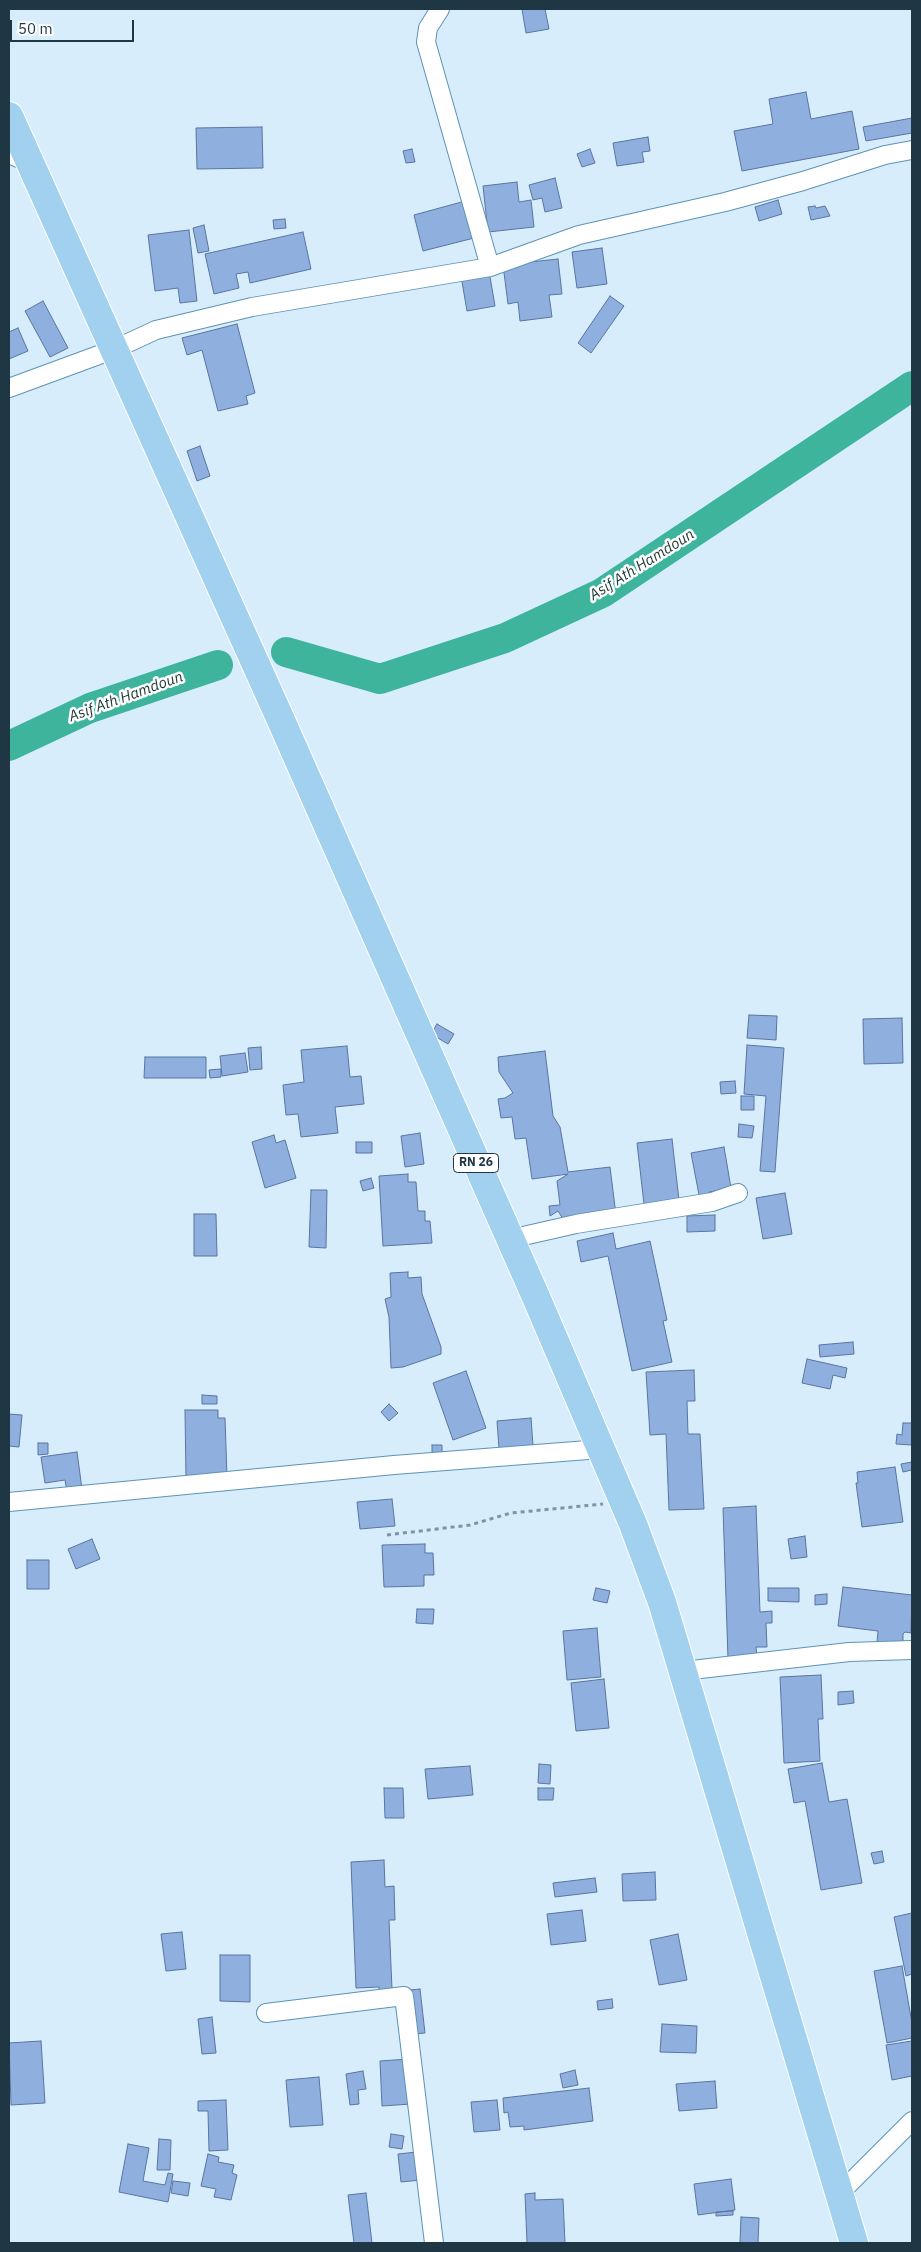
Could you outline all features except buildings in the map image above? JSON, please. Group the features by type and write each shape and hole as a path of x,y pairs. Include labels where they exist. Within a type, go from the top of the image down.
{"main road":[{"name":"RN 26","path":"9,116 21,164 115,349 510,1238 623,1502 662,1602 854,2243"}],"street":[{"path":"440,9 428,28 426,42 490,267"},
{"path":"9,388 115,349 156,330 252,307 490,267 579,235 725,202 803,181 885,154 912,150"},
{"path":"510,1238 576,1224 712,1202 738,1193"},
{"path":"9,1502 394,1465 601,1449"},
{"path":"683,1671 849,1652 912,1650"},
{"path":"266,2013 404,1996 434,2243"},
{"path":"839,2194 912,2121"}],"path":[{"path":"387,1535 470,1525 511,1513 623,1502"}],"waterway":[{"name":"Asif Ath Hamdoun","path":"286,652 380,679 505,638 602,593 912,386"},
{"name":"Asif Ath Hamdoun","path":"9,746 90,708 218,665"}]}
